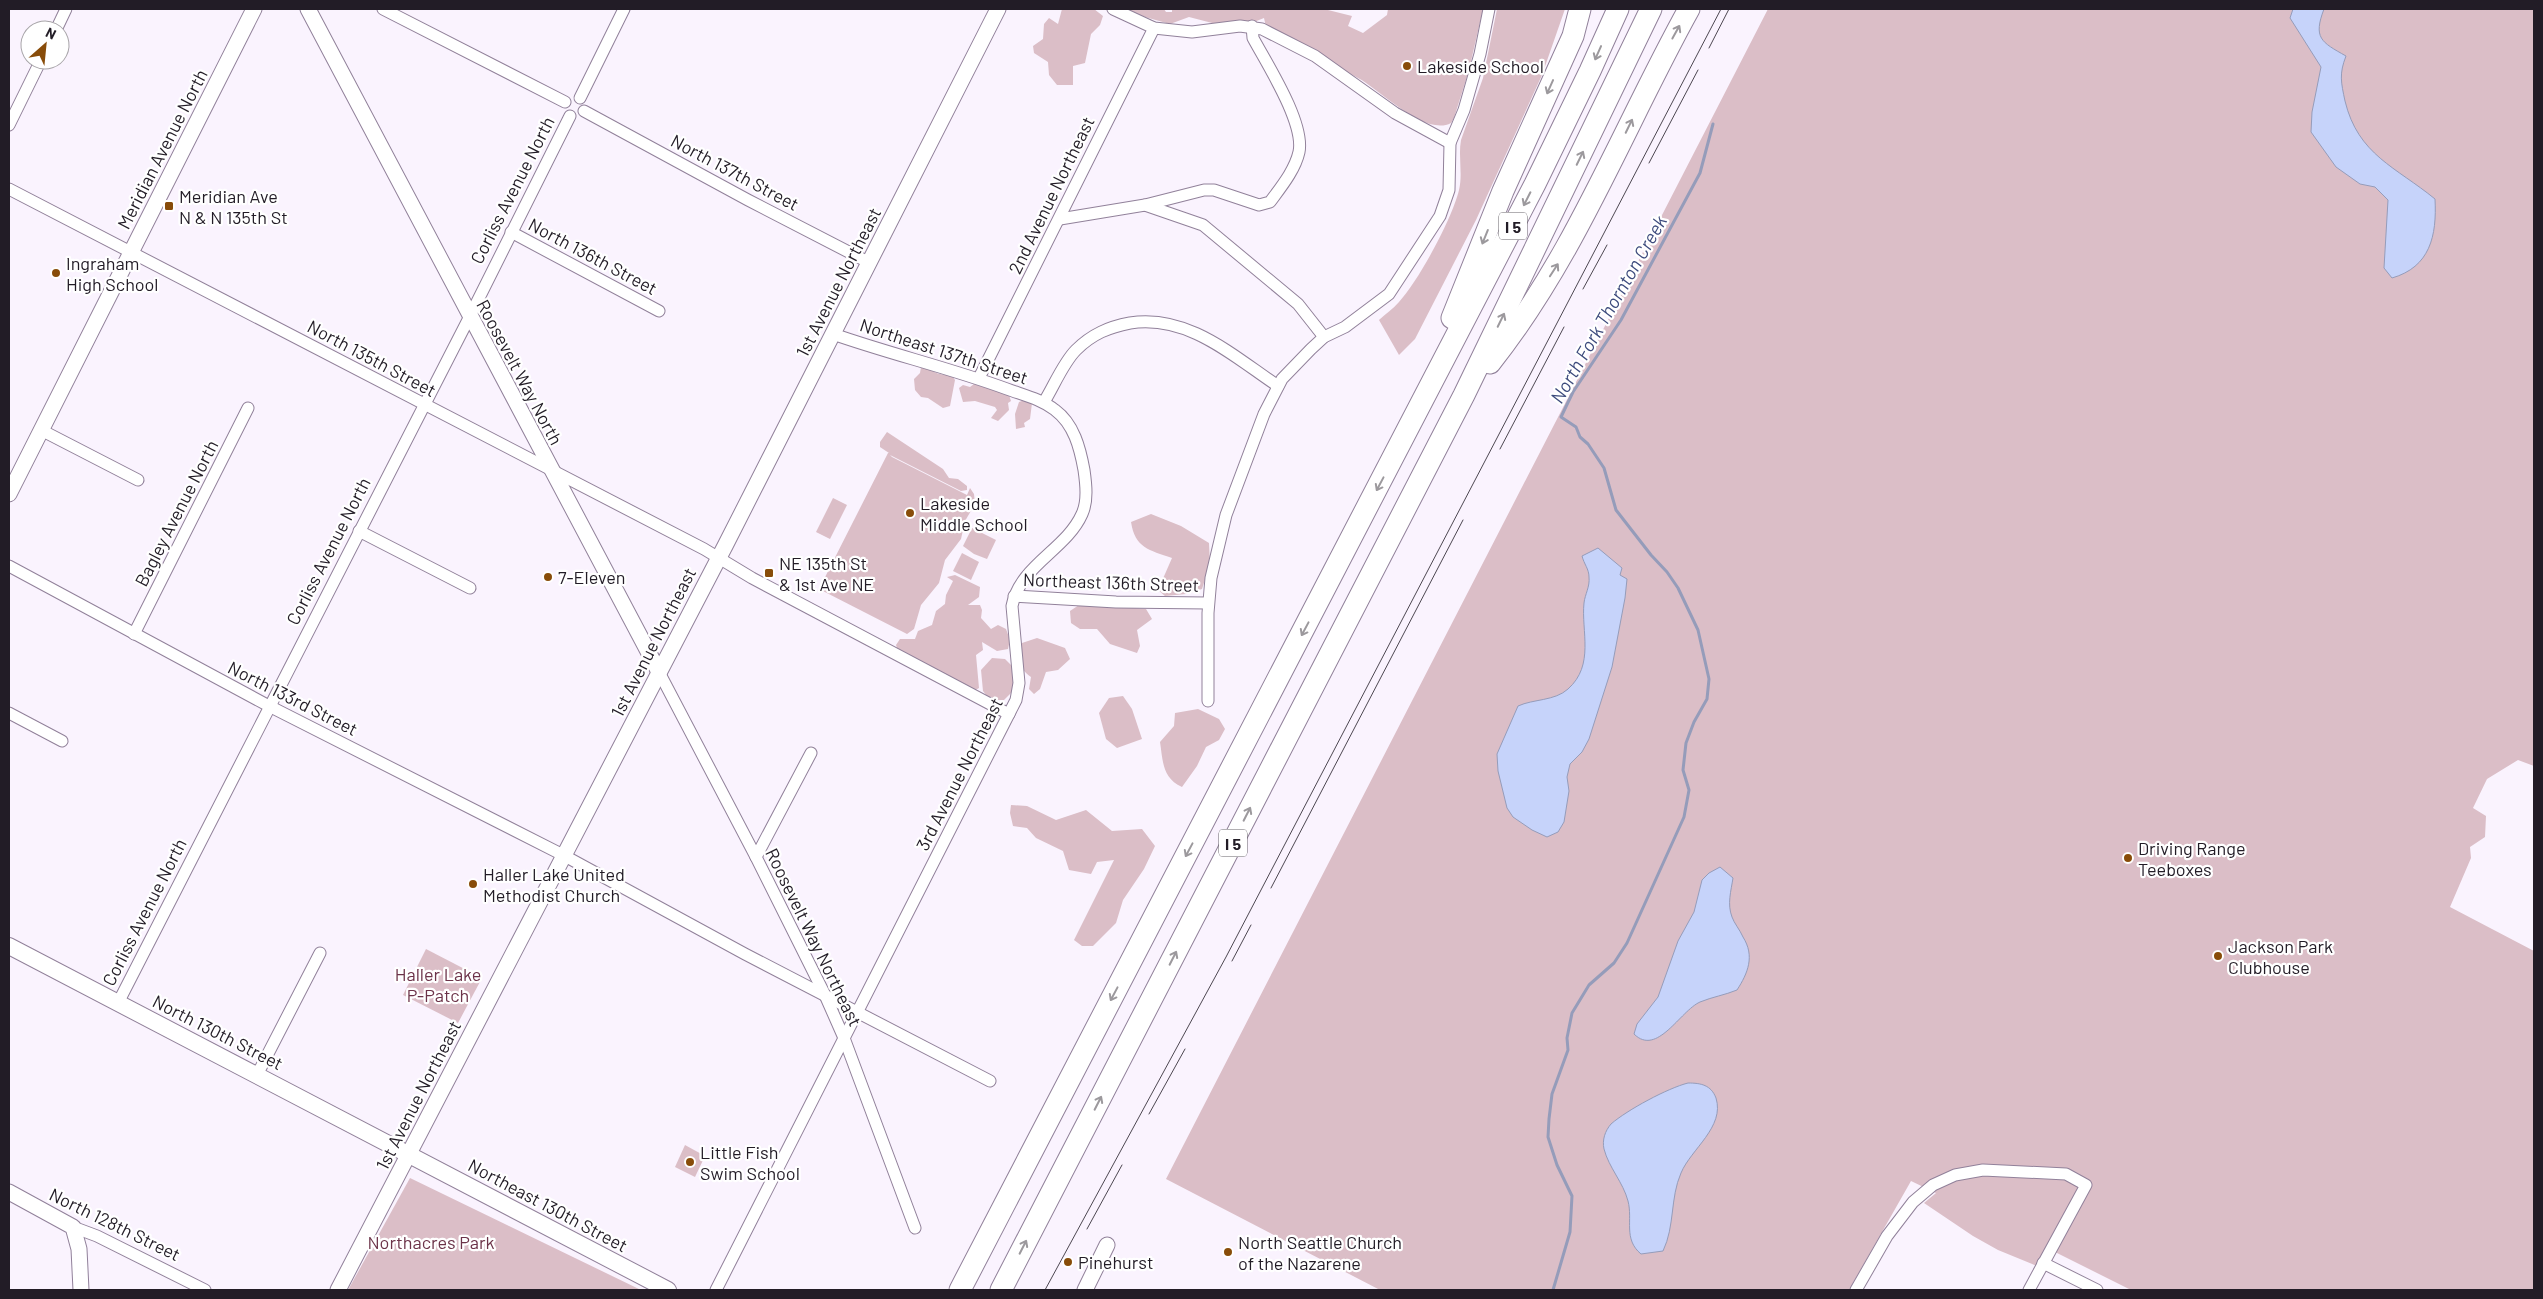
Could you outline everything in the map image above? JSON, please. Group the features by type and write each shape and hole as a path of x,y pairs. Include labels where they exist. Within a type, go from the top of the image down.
{"highway":[{"path":"1402,441 1503,192 1573,36 1580,9"},
{"name":"I 5","path":"960,1290 1535,184 1618,9"},
{"name":"I 5","path":"1001,1290 1464,395 1651,9"},
{"path":"1464,395 1507,342 1563,256 1688,9"}],"main road":[{"name":"North 130th Street","path":"9,946 409,1155"},
{"name":"Northeast 130th Street","path":"409,1155 668,1290"}],"street":[{"name":"Meridian Avenue North","path":"9,494 254,9"},
{"name":"Roosevelt Way North","path":"308,9 469,318 553,471 658,672"},
{"path":"383,9 565,102"},
{"path":"580,98 624,9"},
{"name":"1st Avenue Northeast","path":"338,1290 870,263 998,9"},
{"path":"1113,9 1154,28 1192,32 1207,28 1252,26 1262,29 1304,49 1388,109 1450,143"},
{"path":"1208,701 1208,603 1226,515 1264,414 1278,386 1299,360 1324,337 1345,327 1379,303 1398,282 1444,207 1449,190 1450,143 1466,101 1480,54 1489,9"},
{"path":"1060,218 1145,204 1204,190 1214,190 1258,205 1265,205 1270,202 1293,168 1300,149 1296,122 1253,38 1252,26"},
{"name":"2nd Avenue Northeast","path":"979,378 1154,28"},
{"path":"9,125 36,70"},
{"path":"573,97 580,98 584,103 584,111 577,117 570,116 565,112 565,102 573,97"},
{"name":"North 137th Street","path":"584,111 870,263"},
{"name":"Corliss Avenue North","path":"118,1003 469,318 570,116"},
{"name":"North 135th Street","path":"9,189 553,471 1009,714"},
{"path":"1145,204 1210,229 1298,304 1324,337"},
{"name":"North 136th Street","path":"511,232 658,311"},
{"path":"1014,596 1027,575 1078,522 1086,500 1085,477 1077,442 1064,418 1044,402 1075,351 1096,334 1115,326 1142,322 1170,323 1196,333 1225,348 1278,386"},
{"name":"Northeast 137th Street","path":"833,334 898,356 979,378 1044,402"},
{"name":"Bagley Avenue North","path":"134,634 248,408"},
{"path":"41,430 138,480"},
{"path":"359,531 470,588"},
{"name":"North 133rd Street","path":"9,566 269,706 563,855 824,995 990,1081"},
{"name":"Northeast 136th Street","path":"1014,596 1116,602 1208,603"},
{"name":"3rd Avenue Northeast","path":"716,1290 1016,700 1019,683 1012,606 1014,596"},
{"name":"Roosevelt Way Northeast","path":"658,672 756,857 844,1038 915,1228"},
{"path":"9,713 62,741"},
{"path":"756,857 811,753"},
{"path":"257,1075 320,953"},
{"path":"1856,1290 1887,1236 1921,1196 1933,1185 1956,1175 1983,1170 2066,1174 2086,1185 2029,1290"},
{"name":"North 128th Street","path":"9,1192 73,1227 97,1236 205,1290"},
{"path":"73,1227 80,1249 81,1290"},
{"path":"1085,1290 1108,1245"},
{"path":"2043,1263 2097,1290"}],"green space":[{"path":"1062,9 1094,9 1103,16 1100,25 1091,34 1085,63 1073,66 1073,85 1057,85 1049,75 1048,62 1034,53 1033,46 1043,39 1044,24 1049,18 1058,24"},
{"name":"Lakeside School","path":"1126,9 1164,9 1166,12 1172,12 1172,9 1324,9 1352,16 1348,26 1363,33 1387,15 1388,9 1483,9 1469,70 1454,118 1451,123 1440,126 1416,118 1358,78 1266,27 1264,18 1254,22 1216,24 1189,17 1170,24"},
{"path":"1497,9 1565,9 1542,75 1476,220 1415,339 1399,355 1379,320 1399,302 1416,279 1442,232 1455,202 1460,184 1461,140 1483,78"},
{"path":"1768,9 2534,10 2534,766 2518,760 2487,779 2473,808 2486,816 2485,837 2470,847 2471,858 2450,907 2534,951 2534,1290 2131,1290 2047,1248 2037,1266 1998,1250 1973,1236 1924,1203 1936,1193 1911,1181 1849,1290 1380,1290 1166,1179"},
{"path":"921,367 927,367 941,374 951,374 955,380 950,406 943,408 928,398 921,397 915,390 914,379 920,373"},
{"path":"974,384 1009,395 1011,401 1008,403 1009,410 998,421 991,418 997,410 995,407 975,401 963,402 959,388 963,385 970,387"},
{"path":"1027,399 1032,403 1030,419 1024,423 1025,427 1016,429 1015,414 1019,402"},
{"path":"887,432 943,469 949,478 958,479 967,486 967,490 961,491 890,455 892,457 967,495 970,488 974,494 975,504 965,521 961,539 945,560 939,583 921,605 914,629 907,634 819,589 889,453 880,447 880,442"},
{"path":"833,498 847,505 830,539 816,532"},
{"path":"1151,514 1181,526 1209,543 1210,564 1202,589 1186,594 1165,596 1158,590 1172,558 1144,547 1136,537 1131,522"},
{"path":"972,528 996,540 987,559 974,554 963,546"},
{"path":"962,553 979,562 971,580 953,571"},
{"path":"955,575 980,587 979,597 968,605 980,605 982,610 981,618 991,629 998,625 1006,629 1010,640 1008,649 997,651 982,642 983,650 976,655 979,688 972,692 898,651 896,645 900,639 915,639 918,631 932,625 936,611 945,604 946,595 953,581 947,577"},
{"path":"1082,603 1146,609 1152,619 1137,630 1140,646 1137,653 1110,644 1097,629 1080,629 1071,623 1070,611"},
{"path":"1037,638 1065,648 1070,659 1058,670 1046,672 1040,689 1034,694 1029,689 1031,677 1021,666 1020,653 1022,643"},
{"path":"992,658 1005,659 1014,668 1015,689 1004,700 990,700 983,691 981,670"},
{"path":"1123,696 1132,709 1142,739 1117,748 1106,739 1099,713 1109,698"},
{"path":"1198,709 1219,719 1225,729 1219,740 1206,747 1197,766 1182,787 1175,783 1167,774 1160,742 1174,726 1175,713"},
{"path":"1011,805 1027,806 1056,820 1086,810 1112,831 1142,829 1155,846 1144,869 1123,900 1116,923 1093,946 1082,946 1074,940 1114,860 1097,862 1091,874 1069,870 1063,851 1036,838 1027,828 1013,826 1010,813"},
{"name":"Haller Lake P-Patch","path":"426,949 482,978 458,1023 403,995"},
{"name":"Little Fish Swim School","path":"685,1145 705,1156 695,1177 675,1167"},
{"name":"Northacres Park","path":"410,1178 641,1290 348,1290"}],"water":[{"path":"2293,9 2324,9 2319,27 2320,33 2325,43 2346,56 2341,78 2342,88 2351,119 2359,135 2380,158 2435,199 2434,225 2428,248 2423,258 2405,273 2392,278 2384,268 2388,200 2375,187 2360,184 2336,167 2311,132 2312,112 2321,67 2290,18"},
{"path":"1598,548 1622,568 1620,575 1627,579 1625,598 1612,667 1589,739 1582,752 1570,764 1567,777 1569,791 1564,822 1558,832 1547,837 1532,830 1513,817 1507,808 1498,771 1497,754 1518,706 1557,696 1568,689 1576,680 1584,659 1584,603 1589,581 1588,571 1582,556"},
{"path":"1720,867 1733,878 1730,907 1733,919 1749,951 1747,971 1737,990 1700,1002 1660,1036 1651,1040 1643,1040 1634,1034 1637,1024 1658,997 1678,941 1694,912 1702,880 1709,873"},
{"path":"1688,1083 1701,1084 1711,1090 1716,1098 1716,1119 1712,1128 1681,1173 1675,1192 1667,1241 1663,1251 1641,1254 1635,1248 1630,1236 1628,1201 1606,1156 1603,1146 1604,1136 1611,1124 1627,1112 1659,1094"}],"waterway":[{"name":"North Fork Thornton Creek","path":"1553,1290 1570,1232 1572,1196 1557,1165 1548,1137 1549,1119 1552,1094 1568,1050 1567,1038 1572,1013 1589,985 1614,963 1627,943 1684,817 1689,790 1683,770 1686,743 1694,722 1707,699 1709,679 1698,630 1678,588 1616,510 1604,468 1588,444 1580,437 1576,427 1561,417 1573,392 1621,320 1700,173 1713,124"}],"tram line":[{"path":"1045,1290 1226,957 1721,9"},
{"path":"1709,48 1729,9"},
{"path":"1649,163 1698,70"},
{"path":"1583,289 1607,245"},
{"path":"1500,449 1564,327"},
{"path":"1271,888 1463,520"},
{"path":"1232,961 1251,925"},
{"path":"1149,1114 1185,1049"},
{"path":"1087,1229 1122,1165"}],"place":[{"name":"Lakeside School","path":"1407,66"},
{"name":"Meridian Ave N & N 135th St","path":"169,206"},
{"name":"Ingraham High School","path":"56,273"},
{"name":"Lakeside Middle School","path":"910,513"},
{"name":"NE 135th St & 1st Ave NE","path":"769,573"},
{"name":"7-Eleven","path":"548,577"},
{"name":"Driving Range Teeboxes","path":"2128,858"},
{"name":"Haller Lake United Methodist Church","path":"473,884"},
{"name":"Jackson Park Clubhouse","path":"2218,956"},
{"name":"Little Fish Swim School","path":"690,1162"},
{"name":"North Seattle Church of the Nazarene","path":"1228,1252"},
{"name":"Pinehurst","path":"1068,1262"}]}
